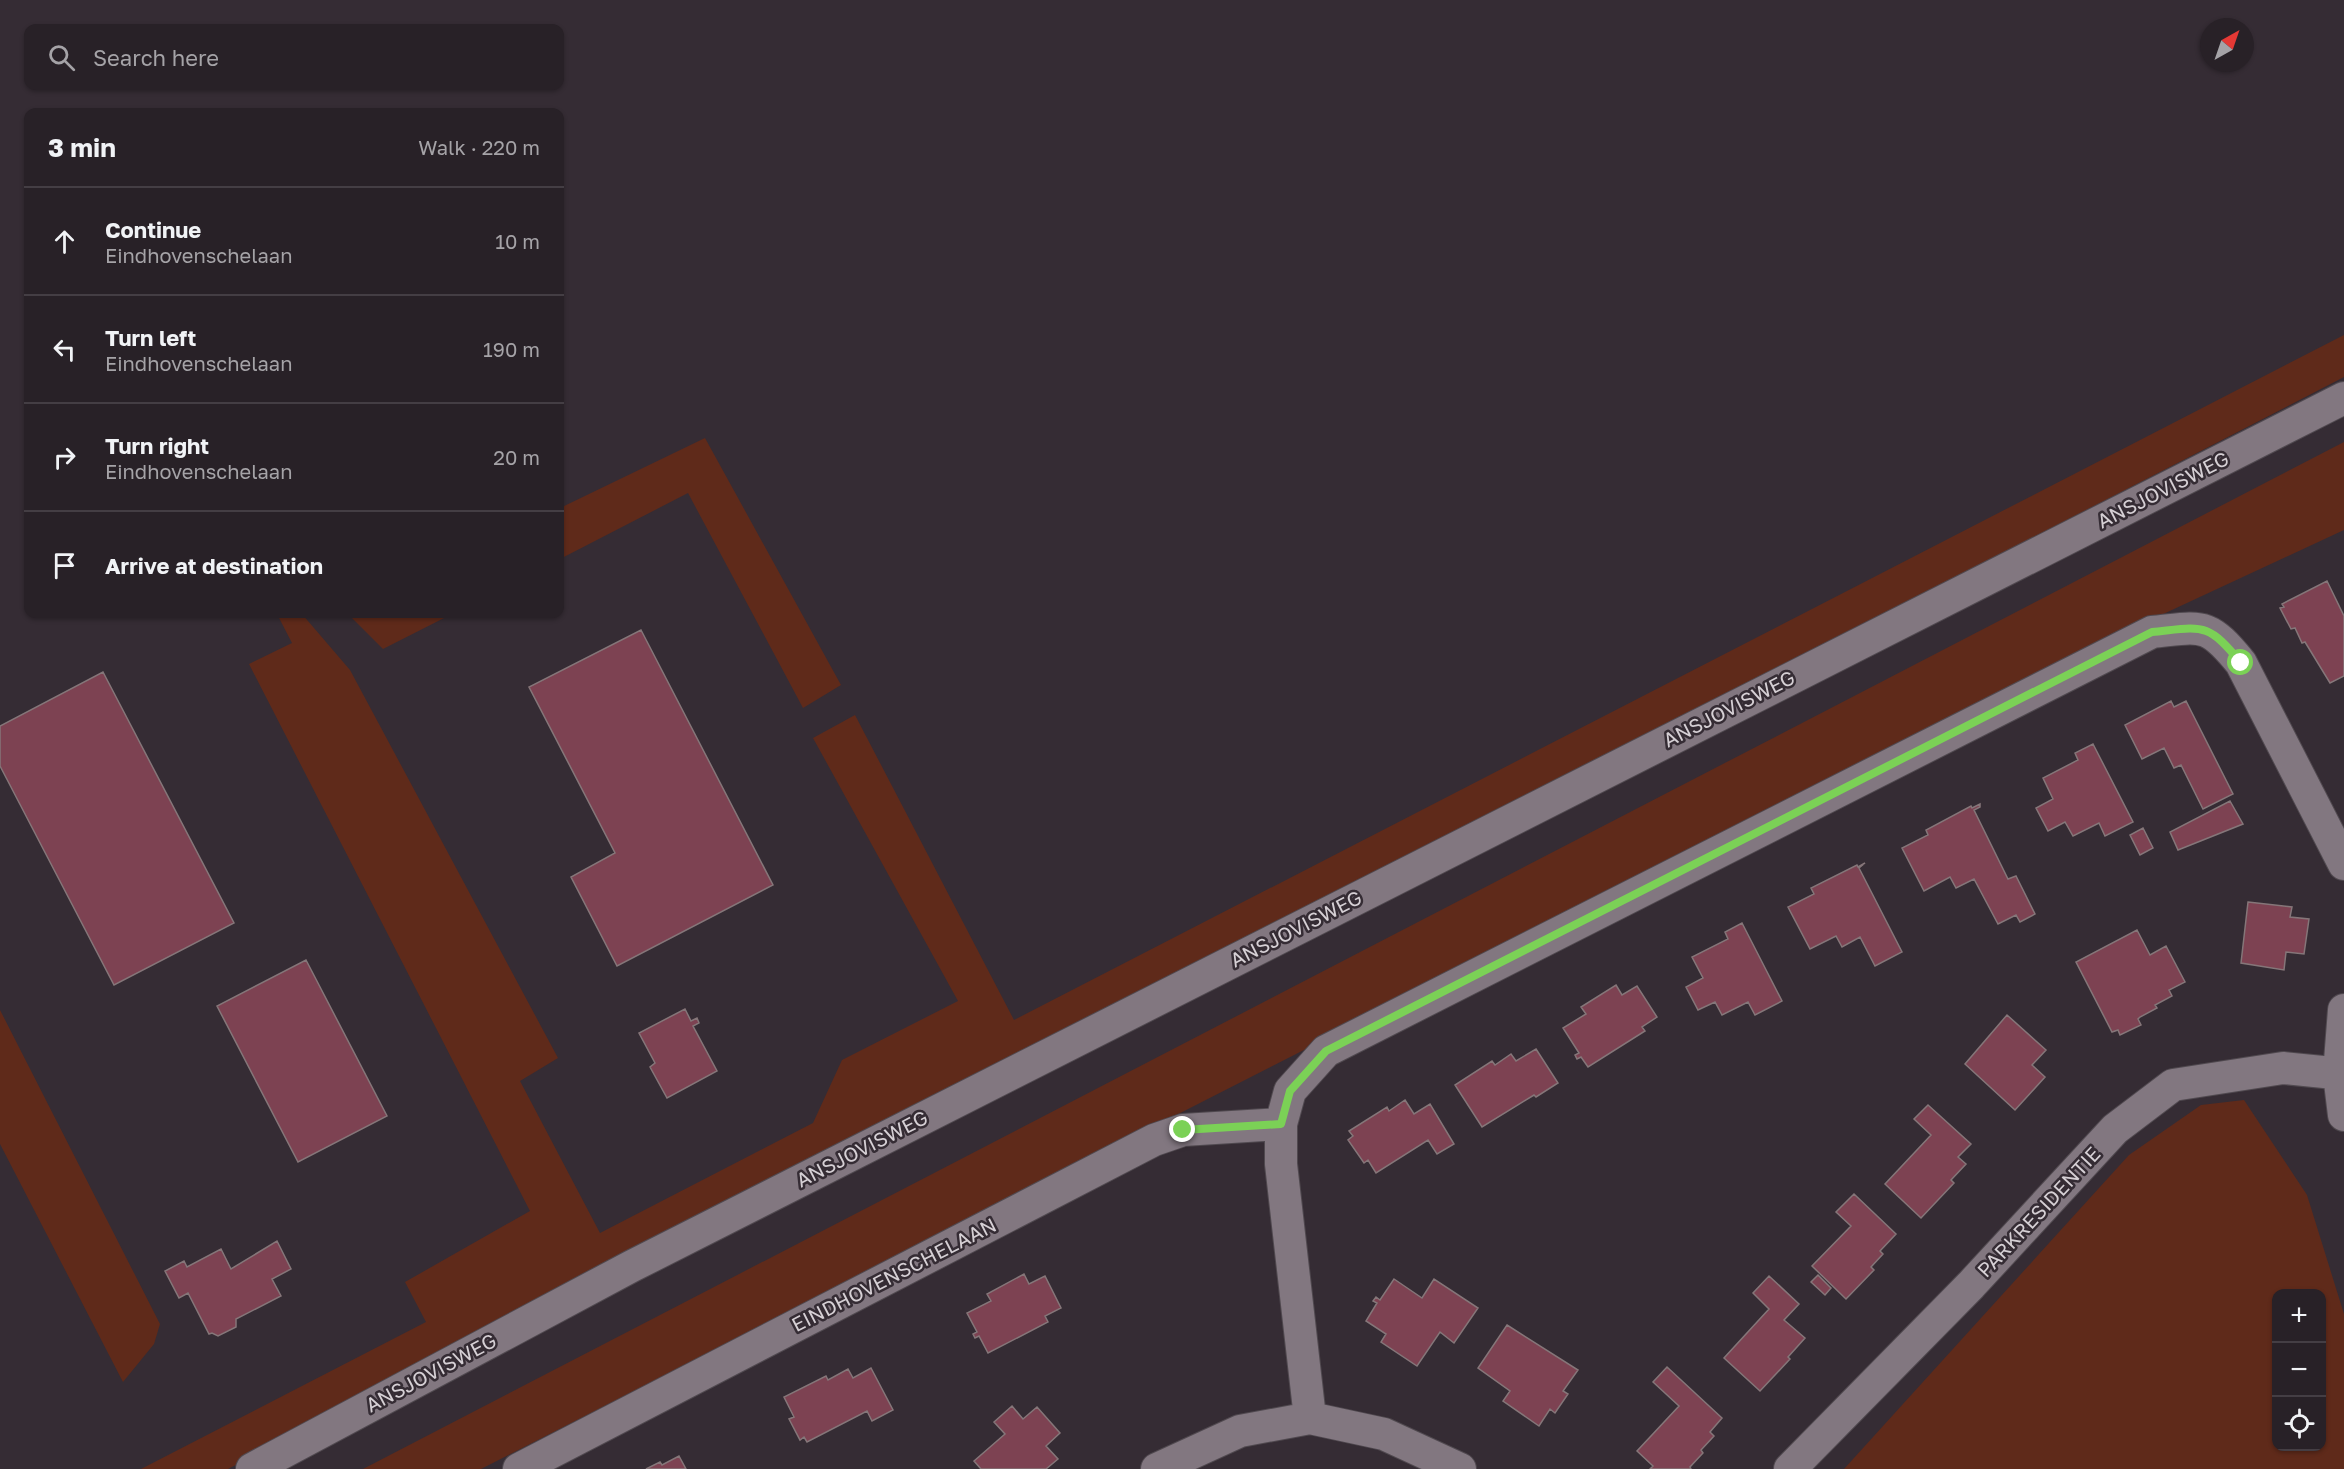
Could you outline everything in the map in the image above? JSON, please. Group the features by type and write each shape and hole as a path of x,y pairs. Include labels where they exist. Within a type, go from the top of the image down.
{"street":[{"name":"ANSJOVISWEG","path":"252,1469 632,1266 2344,398"},
{"path":"1310,1418 1281,1164 1281,1124 1290,1091 1326,1051 2152,632 2198,627 2221,639 2241,663 2344,864"},
{"path":"2344,1010 2341,1074 2344,1115"},
{"name":"PARKRESIDENTIE","path":"1790,1469 1971,1285 2115,1129 2173,1085 2283,1068 2341,1074"},
{"name":"EINDHOVENSCHELAAN","path":"519,1469 1154,1140 1183,1130 1281,1124"},
{"path":"1157,1469 1240,1431 1310,1418 1384,1434 1460,1469"}],"shaded area":[{"path":"2344,335 2344,377 228,1469 141,1469 426,1322 405,1282 530,1211 249,664 292,643 279,618 305,618 350,670 558,1058 520,1081 600,1233 813,1123 842,1060 958,1001 813,738 855,715 1014,1020"},
{"path":"705,438 841,685 803,708 688,493 564,557 564,506"},
{"path":"2344,442 2344,530 2131,629 481,1469 363,1469"},
{"path":"352,618 444,618 383,649"},
{"path":"0,1010 160,1324 154,1344 123,1382 0,1144"},
{"path":"2244,1100 2307,1195 2344,1314 2344,1469 1844,1469 2129,1155 2201,1105"}],"building":[{"path":"2327,581 2344,616 2344,676 2330,683 2305,642 2302,643 2295,628 2291,629 2280,608 2284,607 2282,604"},
{"path":"641,630 773,885 617,966 571,877 615,853 529,687"},
{"path":"103,672 234,923 114,985 0,766 0,726"},
{"path":"2171,701 2174,707 2186,701 2233,794 2203,809 2181,765 2174,768 2164,748 2142,759 2125,725"},
{"path":"2093,744 2133,822 2105,836 2099,823 2073,836 2065,822 2048,831 2036,808 2053,799 2043,778 2078,760 2075,753"},
{"path":"2230,801 2243,824 2178,850 2170,832"},
{"path":"1980,804 1980,807 1974,810 2008,879 2016,876 2035,914 2020,922 2016,915 1998,924 1974,879 1956,888 1950,877 1924,891 1902,848 1928,835 1926,830 1971,806 1972,808"},
{"path":"2143,828 2153,848 2140,855 2130,835"},
{"path":"1865,863 1859,868 1902,952 1875,966 1860,937 1842,947 1836,936 1810,949 1788,907 1814,894 1811,888"},
{"path":"2248,902 2292,907 2290,917 2309,919 2304,954 2286,952 2284,970 2241,963"},
{"path":"1742,923 1782,1001 1755,1015 1748,1002 1722,1015 1715,1002 1698,1010 1686,987 1703,978 1692,957 1728,939 1725,932"},
{"path":"2137,930 2150,955 2166,946 2185,982 2169,990 2172,996 2155,1005 2157,1008 2140,1017 2138,1019 2141,1025 2120,1035 2118,1030 2112,1032 2076,962"},
{"path":"306,960 387,1116 298,1162 217,1006"},
{"path":"1616,985 1622,995 1637,986 1657,1017 1642,1027 1645,1031 1588,1067 1581,1057 1577,1059 1575,1055 1579,1053 1563,1028 1586,1014 1581,1007"},
{"path":"685,1009 691,1021 697,1018 699,1023 693,1026 717,1071 667,1098 650,1067 655,1063 639,1033"},
{"path":"2007,1015 2046,1050 2032,1065 2045,1077 2015,1110 1965,1064"},
{"path":"1536,1049 1558,1083 1482,1127 1455,1085 1492,1061 1495,1065 1511,1054 1516,1061"},
{"path":"1405,1100 1414,1114 1430,1104 1454,1144 1437,1154 1428,1140 1376,1173 1368,1160 1364,1163 1348,1140 1353,1136 1349,1131 1387,1107 1389,1111"},
{"path":"1928,1105 1971,1144 1958,1157 1966,1164 1951,1180 1954,1183 1921,1218 1885,1184 1931,1135 1914,1119"},
{"path":"1854,1194 1896,1234 1880,1251 1883,1254 1871,1267 1874,1270 1846,1299 1812,1266 1851,1226 1836,1212"},
{"path":"277,1241 291,1269 272,1279 281,1296 236,1319 236,1327 218,1336 209,1334 188,1293 179,1298 165,1271 184,1261 187,1267 221,1249 231,1269"},
{"path":"1024,1274 1029,1284 1045,1276 1061,1308 1045,1316 1048,1322 988,1353 979,1336 975,1338 973,1334 977,1332 967,1313 991,1301 987,1294"},
{"path":"1818,1275 1831,1288 1825,1295 1811,1282"},
{"path":"1769,1276 1799,1304 1784,1320 1805,1338 1788,1357 1790,1359 1760,1391 1724,1358 1769,1309 1753,1293"},
{"path":"1394,1279 1422,1298 1434,1279 1478,1308 1454,1343 1440,1332 1417,1366 1381,1342 1386,1334 1366,1321 1377,1303 1373,1301 1376,1297 1380,1300"},
{"path":"1507,1325 1578,1370 1563,1391 1568,1394 1555,1413 1550,1409 1539,1426 1503,1401 1510,1391 1478,1368"},
{"path":"1667,1367 1722,1418 1710,1432 1714,1436 1701,1450 1703,1453 1690,1467 1691,1469 1650,1469 1653,1466 1637,1451 1679,1406 1653,1382"},
{"path":"871,1368 893,1410 872,1421 867,1411 807,1442 804,1437 800,1440 789,1419 794,1417 784,1397 826,1376 828,1380 848,1369 853,1378"},
{"path":"1012,1406 1023,1419 1037,1407 1060,1433 1046,1446 1058,1459 1046,1469 981,1469 974,1461 1005,1434 994,1422"},
{"path":"679,1456 686,1469 646,1469 660,1462 662,1465"}],"route":[{"path":"1183,1130 1281,1124 1290,1091 1326,1051 2152,632 2198,627 2221,639 2241,663"}]}
